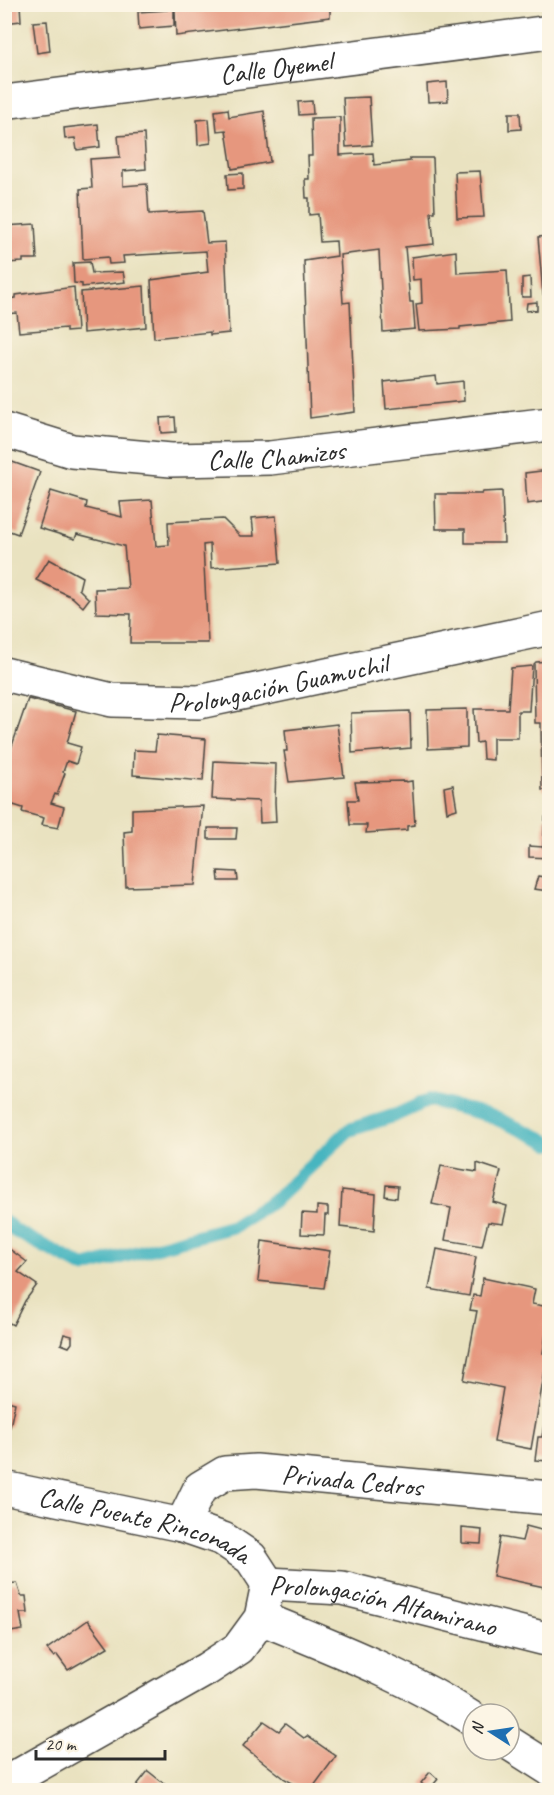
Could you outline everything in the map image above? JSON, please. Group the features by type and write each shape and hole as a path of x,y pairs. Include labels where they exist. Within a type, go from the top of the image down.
{"street":[{"name":"Calle Oyemel","path":"4,102 549,32"},
{"name":"Calle Chamizos","path":"4,430 72,451 171,460 270,458 549,424"},
{"name":"Prolongación Guamuchil","path":"4,674 112,700 199,702 549,628"},
{"name":"Privada Cedros","path":"182,1525 200,1488 225,1473 256,1471 549,1498"},
{"name":"Calle Puente Rinconada","path":"4,1488 182,1525 223,1539 251,1558 268,1584"},
{"name":"Prolongación Altamirano","path":"4,1784 207,1669 239,1648 261,1618 268,1584 342,1588 549,1640"},
{"path":"261,1618 370,1662 461,1711"},
{"path":"521,1751 549,1769"}],"building":[{"path":"4,4 20,4 21,21 4,23"},
{"path":"166,4 376,4 376,6 330,8 330,17 176,36 174,11 174,26 139,29 138,12 167,10"},
{"path":"47,21 50,51 37,53 33,22"},
{"path":"447,82 448,101 428,102 427,84"},
{"path":"369,97 372,145 346,147 343,98"},
{"path":"312,101 313,114 299,115 298,102"},
{"path":"228,109 229,117 264,111 270,162 232,169 226,130 217,131 215,111"},
{"path":"509,113 520,113 521,129 509,130"},
{"path":"340,117 340,155 373,153 374,165 410,161 410,158 433,158 435,212 431,212 434,244 405,247 415,329 383,332 379,250 340,255 343,303 350,302 355,412 310,418 304,261 337,256 336,241 320,242 318,214 309,215 309,198 306,198 305,179 309,179 308,156 312,156 311,118"},
{"path":"209,119 211,143 198,145 197,120"},
{"path":"98,124 100,147 77,150 75,138 65,139 64,128"},
{"path":"144,134 146,169 123,171 123,186 147,184 149,214 203,211 207,243 225,242 229,333 210,335 210,332 154,338 151,280 208,272 206,251 123,256 124,263 109,264 108,257 83,259 80,189 92,188 90,159 120,157 118,136"},
{"path":"480,171 484,217 457,218 455,172"},
{"path":"243,173 243,189 228,190 227,174"},
{"path":"35,224 37,259 4,263 4,226"},
{"path":"549,236 549,293 543,294 538,237"},
{"path":"456,251 457,273 507,270 510,322 460,327 460,329 419,331 416,304 422,303 421,279 413,280 412,257"},
{"path":"90,262 92,273 123,272 125,282 82,287 82,284 74,283 73,263"},
{"path":"530,277 531,297 522,297 522,278"},
{"path":"144,286 146,327 83,333 81,292"},
{"path":"74,287 77,331 66,332 66,328 19,332 17,313 4,314 4,299 16,298 16,295"},
{"path":"537,302 537,310 526,311 527,303"},
{"path":"436,376 437,384 463,381 464,401 386,409 384,382"},
{"path":"175,417 176,432 161,433 160,418"},
{"path":"4,459 40,472 18,534 4,529"},
{"path":"549,470 549,501 527,504 525,473"},
{"path":"51,491 87,502 86,508 122,517 120,502 152,500 156,546 169,545 168,522 223,519 240,536 254,536 252,518 276,516 280,563 211,568 210,544 203,545 208,643 130,643 131,614 96,613 95,589 128,588 124,546 77,534 75,539 39,528"},
{"path":"502,491 504,543 465,543 465,529 436,529 435,494 482,494 483,492"},
{"path":"49,559 82,577 79,589 89,599 83,607 72,597 36,580"},
{"path":"549,661 549,790 542,790 541,723 535,723 534,664"},
{"path":"532,666 529,711 518,711 518,738 493,738 493,760 483,759 482,742 476,743 474,709 508,709 511,668"},
{"path":"28,699 76,711 67,743 81,747 76,764 67,761 57,795 55,794 51,803 64,807 58,828 42,825 44,818 22,812 23,808 4,802 4,769"},
{"path":"467,709 467,747 428,749 427,710"},
{"path":"410,711 411,748 352,753 351,713"},
{"path":"337,724 344,777 289,782 284,751 287,751 285,730"},
{"path":"157,735 206,739 203,781 133,775 134,750 155,751"},
{"path":"214,761 276,764 276,822 260,823 259,801 212,799"},
{"path":"412,781 415,825 407,826 407,830 366,833 367,825 350,825 348,800 358,800 355,782"},
{"path":"453,785 457,809 447,812 444,787"},
{"path":"203,806 195,885 126,887 124,832 132,831 132,809"},
{"path":"545,817 549,817 549,858 529,857 529,846 543,847"},
{"path":"208,828 237,828 236,839 208,839"},
{"path":"218,871 237,872 238,881 219,881"},
{"path":"538,876 549,878 549,891 534,889"},
{"path":"477,1163 501,1171 493,1202 507,1206 503,1224 488,1222 482,1246 445,1240 451,1208 432,1204 441,1166 477,1172"},
{"path":"386,1185 398,1186 397,1198 385,1196"},
{"path":"342,1190 376,1194 374,1231 340,1227"},
{"path":"317,1206 328,1207 328,1215 325,1215 324,1235 301,1234 302,1213 317,1214"},
{"path":"262,1241 330,1251 324,1288 258,1281"},
{"path":"4,1245 27,1262 18,1272 37,1285 25,1301 13,1325 4,1320"},
{"path":"437,1249 476,1257 469,1296 429,1289"},
{"path":"483,1278 535,1289 532,1304 549,1307 549,1333 546,1333 543,1353 548,1353 531,1449 494,1442 503,1388 464,1380 477,1311 470,1310 473,1295 480,1296"},
{"path":"64,1334 72,1336 72,1343 69,1347 61,1344"},
{"path":"548,1398 549,1461 535,1460 538,1437 542,1437"},
{"path":"4,1400 15,1403 10,1427 4,1425"},
{"path":"526,1526 549,1532 549,1588 493,1576 500,1537 522,1541"},
{"path":"462,1528 482,1530 481,1544 462,1543"},
{"path":"17,1583 21,1596 26,1596 28,1613 20,1613 23,1630 4,1633 4,1584"},
{"path":"88,1620 108,1647 68,1670 57,1655 54,1657 47,1649"},
{"path":"264,1721 279,1731 285,1724 336,1756 311,1790 304,1790 285,1779 243,1746"},
{"path":"148,1771 172,1790 133,1790"},
{"path":"430,1772 438,1779 429,1790 421,1783"}],"waterway":[{"path":"4,1221 15,1231 84,1267 234,1226 276,1199 349,1130 396,1115 429,1100 488,1115 550,1144"}]}
